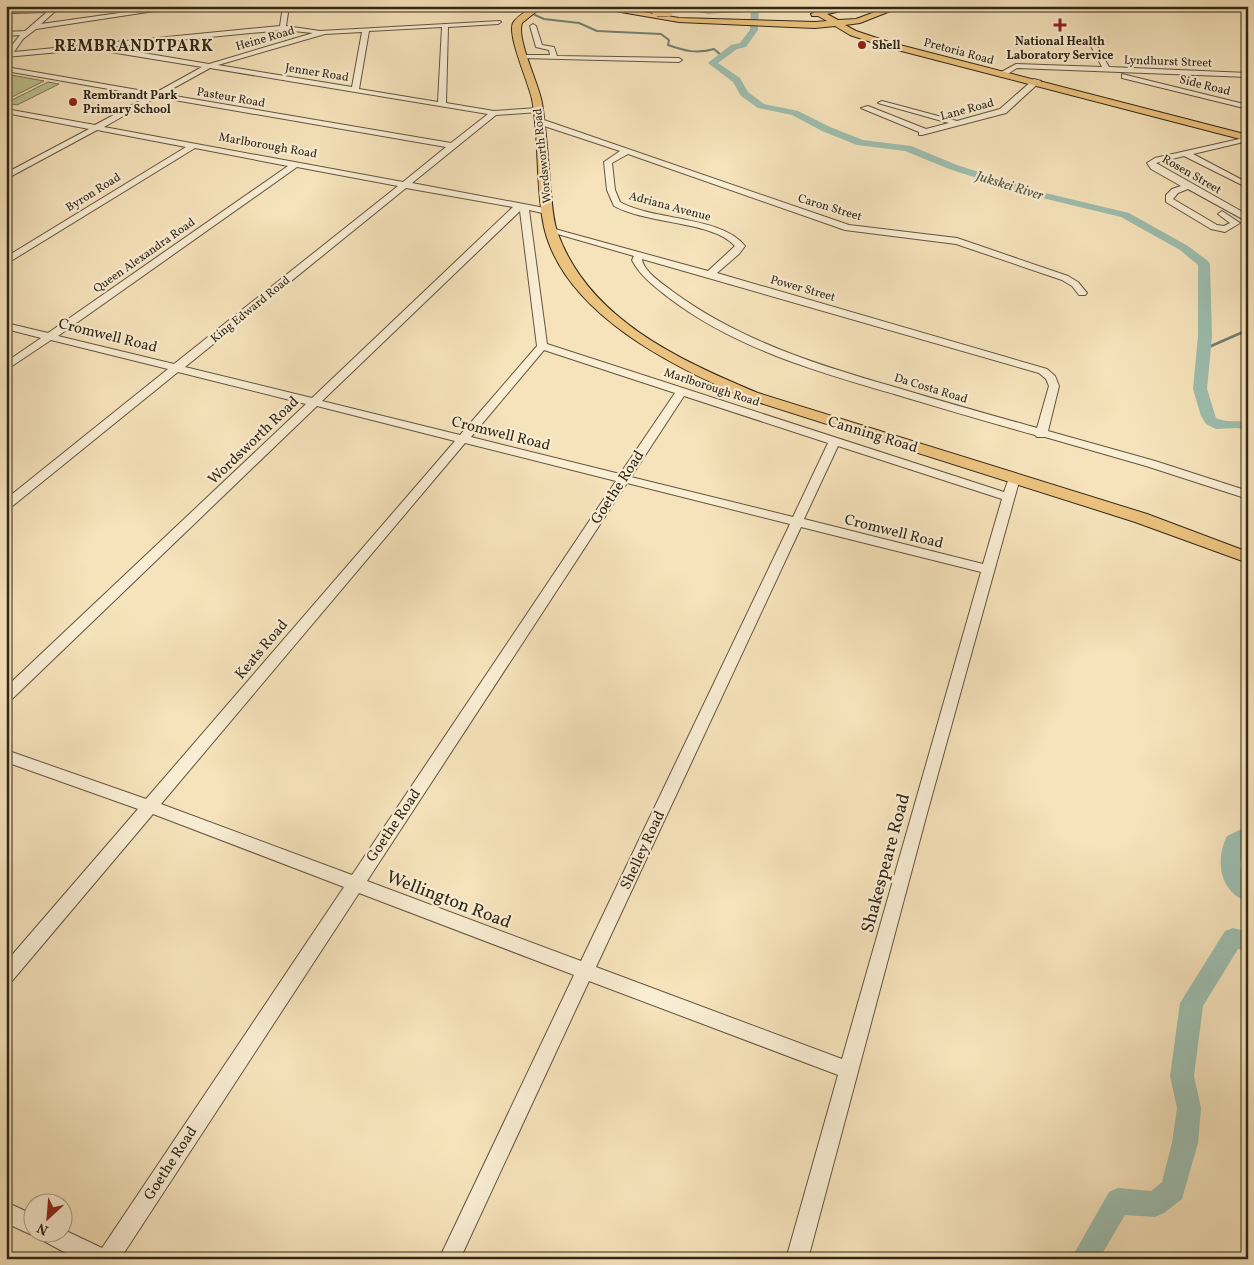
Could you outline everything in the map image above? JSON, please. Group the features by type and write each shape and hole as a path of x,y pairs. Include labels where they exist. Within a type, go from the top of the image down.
{"main road":[{"name":"Wordsworth Road","path":"539,6 516,24 516,32 538,110 547,211 551,231"},
{"path":"590,6 611,10 693,17 763,19 816,25 847,24 898,6"},
{"path":"763,19 825,13 862,6"},
{"path":"632,7 693,17 721,14 744,18"},
{"path":"611,10 668,12 693,17"},
{"name":"Pretoria Road","path":"825,13 878,38 954,61 974,64 1248,138"},
{"name":"Pretoria Road","path":"847,24 869,40 1003,73"},
{"path":"974,64 1016,66"},
{"name":"Canning Road","path":"551,231 567,267 599,305 632,332 678,362 732,387 783,406 1141,518 1248,558"}],"street":[{"path":"127,6 128,14"},
{"path":"34,27 184,6"},
{"path":"283,28 286,6"},
{"path":"10,11 56,8"},
{"path":"7,55 26,33 56,8"},
{"name":"Heine Road","path":"6,177 209,66 325,32 498,22"},
{"path":"442,104 445,25"},
{"path":"533,26 539,48 552,48 554,58"},
{"path":"7,55 283,28 325,32"},
{"path":"356,90 366,30"},
{"path":"6,34 26,33"},
{"path":"1094,46 1102,69"},
{"name":"Jenner Road","path":"93,47 494,113 538,110"},
{"path":"524,57 679,60"},
{"path":"1003,73 1016,66"},
{"name":"Lyndhurst Street","path":"1016,66 1248,75"},
{"name":"Pasteur Road","path":"6,69 452,146"},
{"name":"Side Road","path":"1102,69 1248,107"},
{"name":"Lane Road","path":"865,108 924,132 1006,109 1035,82"},
{"path":"882,103 956,124"},
{"name":"Marlborough Road","path":"6,111 547,211"},
{"name":"King Edward Road","path":"6,505 494,113"},
{"path":"538,121 627,151"},
{"path":"1185,153 1248,138"},
{"name":"Byron Road","path":"6,261 193,146"},
{"name":"Adriana Avenue","path":"627,151 608,162 613,198 616,204 628,210 705,229 738,243 740,246 736,252 710,274"},
{"name":"Caron Street","path":"627,151 848,228 961,242 1065,278 1075,284 1082,293"},
{"path":"1185,153 1248,186"},
{"name":"Rosen Street","path":"1185,153 1155,160 1151,163 1154,168 1248,221"},
{"name":"Queen Alexandra Road","path":"6,367 296,164"},
{"path":"1188,186 1171,194 1169,200 1210,226 1225,229 1236,223 1248,221"},
{"path":"1178,190 1236,223"},
{"path":"522,206 542,346"},
{"name":"Wordsworth Road","path":"6,696 522,206"},
{"name":"Power Street","path":"551,231 710,274 1046,373 1051,378 1054,386 1041,435"},
{"name":"Da Costa Road","path":"640,255 637,260 640,267 685,306 708,321 757,346 832,372 1041,435 1125,456 1248,495"},
{"name":"Cromwell Road","path":"6,326 988,569"},
{"name":"Marlborough Road","path":"542,346 1008,497"},
{"name":"Keats Road","path":"6,975 148,806 542,346"},
{"name":"Goethe Road","path":"106,1259 680,392"},
{"name":"Shelley Road","path":"449,1259 835,442"},
{"name":"Shakespeare Road","path":"797,1259 1014,478"},
{"name":"Wellington Road","path":"6,756 148,806 848,1070"},
{"path":"6,1212 22,1220"},
{"path":"67,1242 100,1259"}],"green space":[{"path":"663,6 846,6 858,7 707,13"},
{"path":"6,74 44,81 6,100"},
{"path":"48,82 59,84 17,105 6,103"}],"waterway":[{"path":"455,7 461,6"},
{"path":"465,6 474,7 479,11 517,12"},
{"name":"Jukskei River","path":"755,6 754,30 743,45 734,47 712,63 737,80 744,94 761,106 795,113 826,129 861,143 907,148 953,167 1038,194 1125,215 1184,248 1204,264 1205,336 1200,389 1211,421 1221,426 1237,424 1248,426"},
{"path":"535,15 544,19 579,23 597,31 661,34 669,40 668,45 691,51 714,49 722,56"},
{"path":"1240,334 1248,329"},
{"path":"1202,350 1243,332"},
{"name":"Jukskei River","path":"1248,834 1234,842 1230,859 1230,870 1248,893"},
{"name":"Jukskei River","path":"1084,1259 1118,1201 1155,1204 1173,1190 1185,1143 1189,1108 1182,1076 1192,1003 1233,938 1248,942"}],"place":[{"name":"National Health Laboratory Service","path":"1060,25"},
{"name":"Shell","path":"862,45"},
{"name":"Rembrandt Park Primary School","path":"73,102"}],"district":[{"name":"REMBRANDTPARK","path":"134,45"}]}
